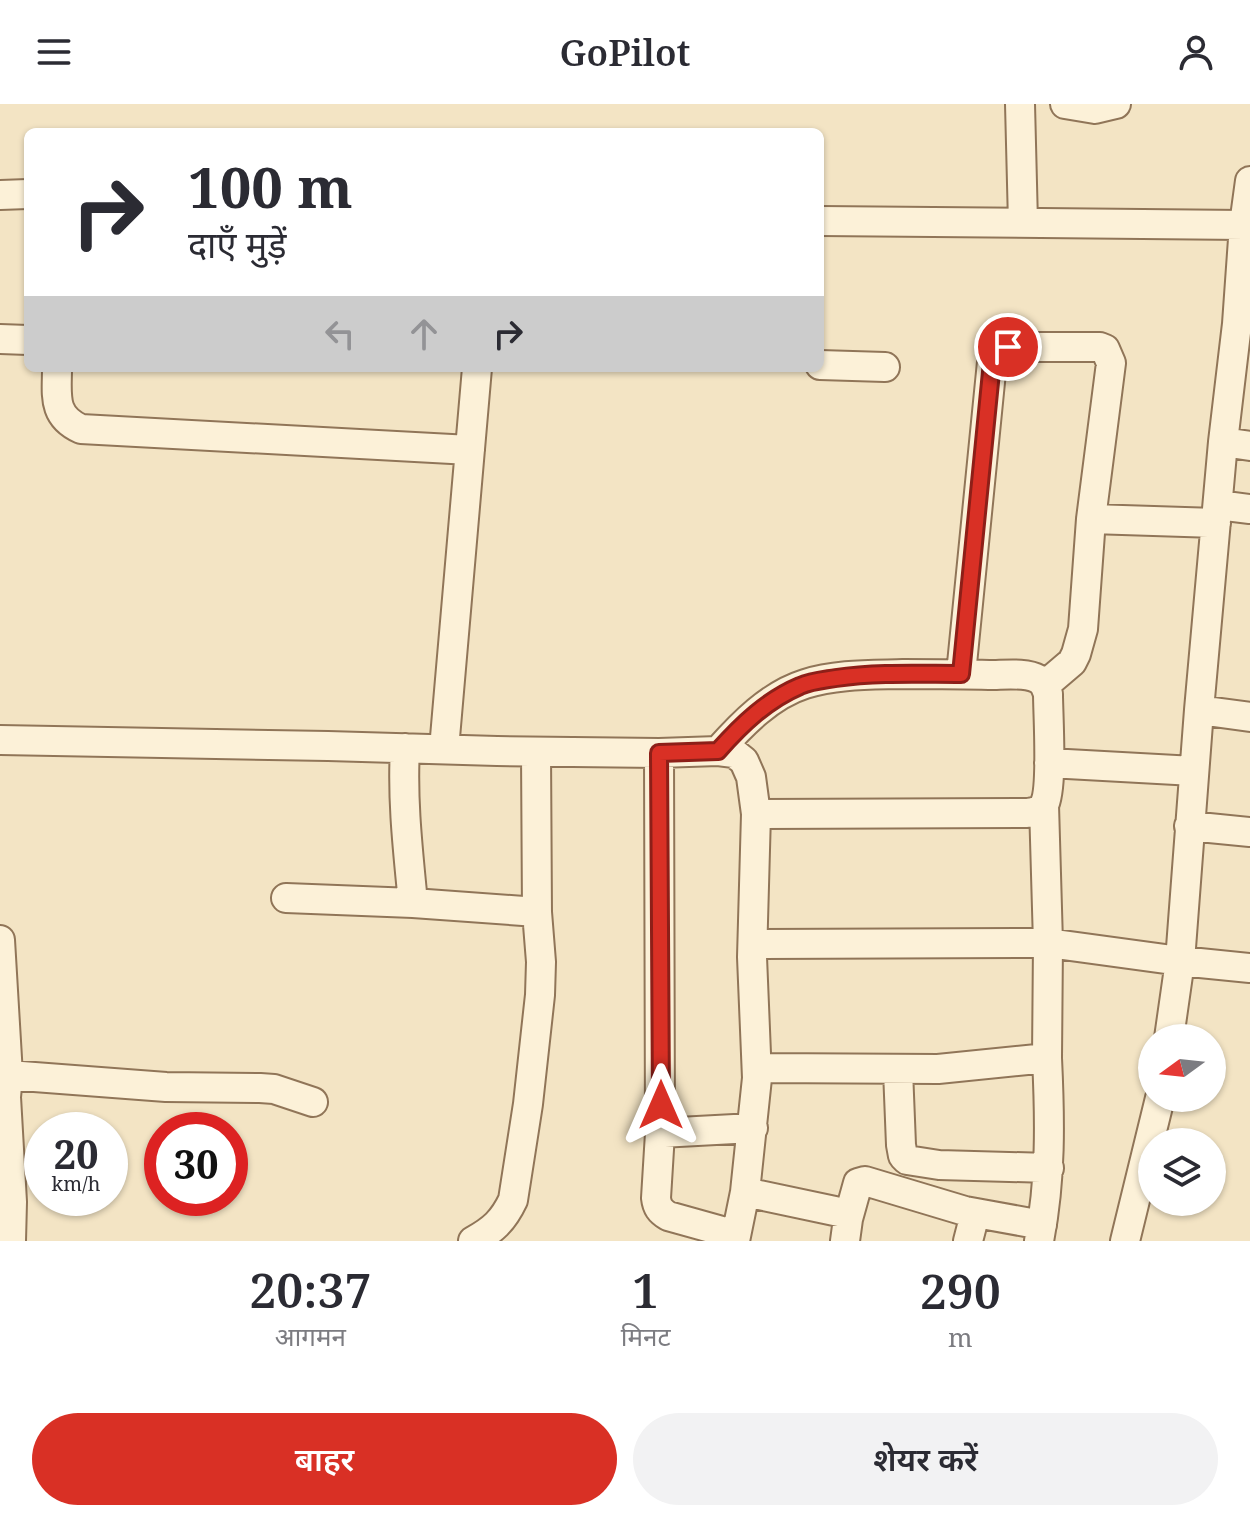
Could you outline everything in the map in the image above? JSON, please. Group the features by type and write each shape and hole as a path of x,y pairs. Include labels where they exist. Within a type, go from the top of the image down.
{"street":[{"path":"1020,104 1023,223"},
{"path":"1065,104 1095,109 1116,104"},
{"path":"1171,1024 1180,961 1217,514 1237,444 1244,225 1250,181"},
{"path":"0,195 24,194"},
{"path":"824,221 1244,225"},
{"path":"0,339 24,340"},
{"path":"961,674 992,362 1001,348 1100,347 1105,349 1111,363 1091,519 1083,629 1072,662 1045,685"},
{"path":"824,365 885,367"},
{"path":"57,372 57,402 61,414 68,423 81,429 470,450"},
{"path":"444,749 477,372"},
{"path":"1091,519 1217,514 1250,509"},
{"path":"718,751 739,727 761,709 781,695 816,681 862,675 1025,676 1037,678 1045,685 1048,694 1049,763 1044,805 1050,1117 1049,1168 1040,1233 971,1228 861,1181 846,1230"},
{"path":"1199,710 1250,717"},
{"path":"0,740 536,752 734,753 744,761 751,777 756,814 753,944 757,1068 753,1128 736,1238 668,1216 657,1205 660,1133 659,753"},
{"path":"405,748 405,819 413,903"},
{"path":"473,1241 492,1230 507,1213 513,1200 528,1104 541,962 537,912 536,752"},
{"path":"1049,763 1194,771"},
{"path":"756,814 1027,813 1038,811 1044,805"},
{"path":"1189,826 1250,832"},
{"path":"286,898 537,912"},
{"path":"0,940 2,1029 8,1075 4,1137 12,1202 11,1241"},
{"path":"753,944 1048,943 1250,968"},
{"path":"757,1068 938,1069 1047,1058"},
{"path":"898,1070 901,1145 907,1160 939,1165 1049,1168"},
{"path":"8,1075 166,1087 260,1088 282,1091 313,1102"},
{"path":"1125,1241 1157,1112"},
{"path":"660,1133 753,1128"},
{"path":"745,1192 844,1213 846,1230"}],"route":[{"path":"661,1105 659,753 718,751 739,727 761,709 781,695 816,681 862,675 961,674 992,362 1001,348 1008,347"}]}
